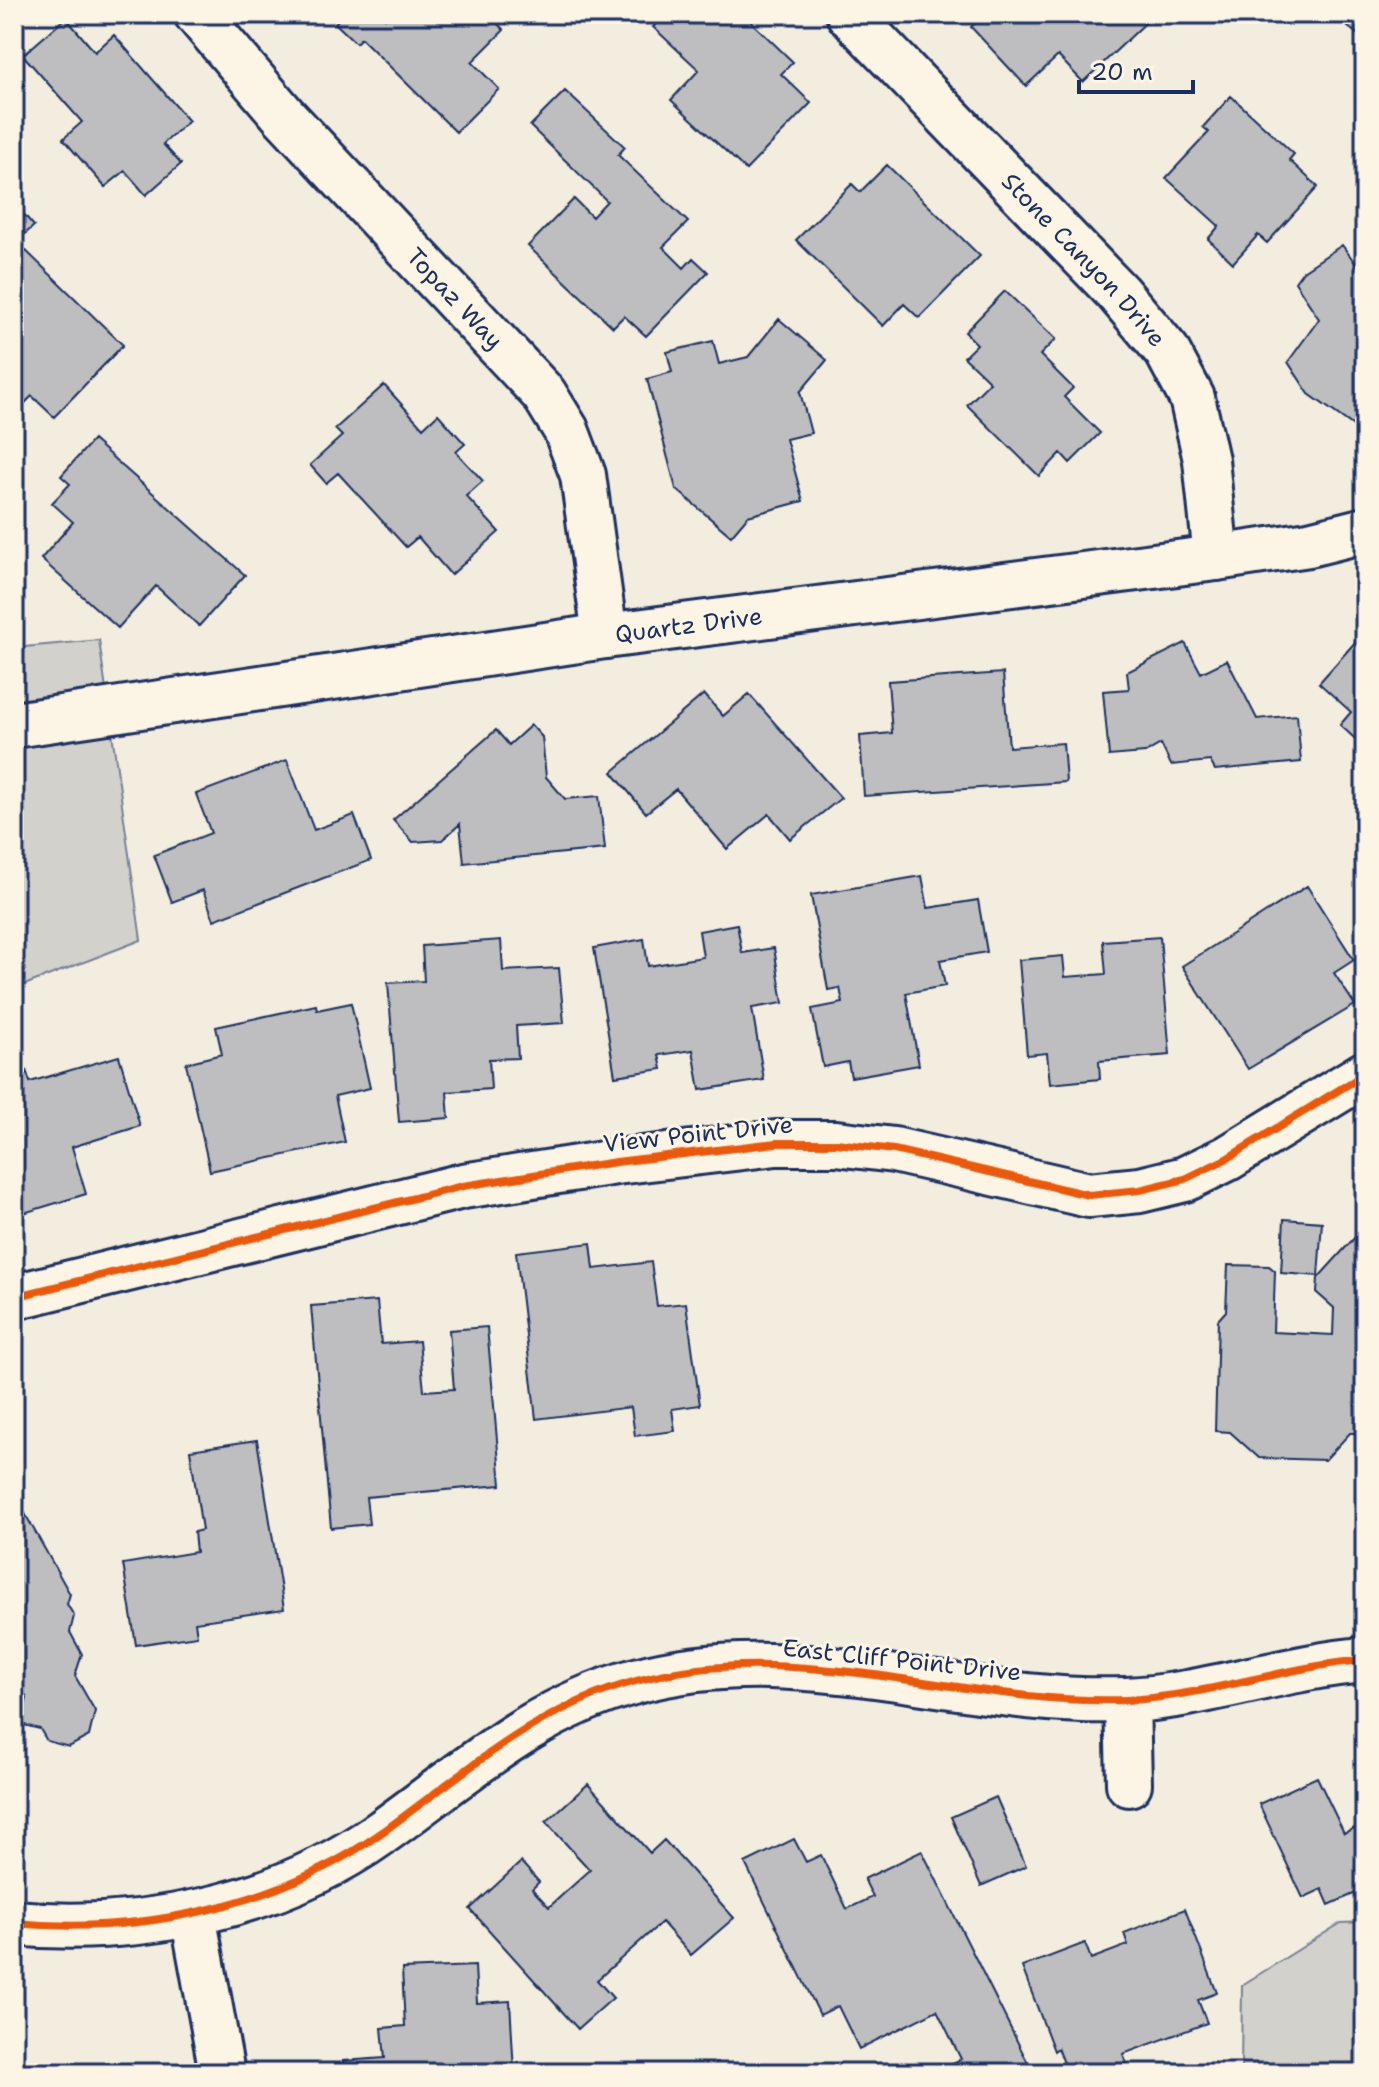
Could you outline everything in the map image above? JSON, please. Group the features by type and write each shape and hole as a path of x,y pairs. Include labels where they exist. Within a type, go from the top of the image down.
{"street":[{"name":"Topaz Way","path":"197,14 284,116 544,394 566,430 583,475 605,636"},
{"name":"Stone Canyon Drive","path":"849,14 1118,293 1167,351 1192,398 1206,460 1216,558"},
{"name":"Quartz Drive","path":"14,725 605,636 1216,558 1309,544 1365,530"},
{"name":"View Point Drive","path":"14,1297 463,1186 616,1162 776,1143 836,1143 894,1150 1089,1195 1140,1190 1185,1179 1228,1158 1365,1074"},
{"name":"East Cliff Point Drive","path":"14,1923 99,1925 193,1915 331,1864 380,1834 447,1780 537,1720 637,1681 729,1666 797,1666 1005,1693 1127,1700 1329,1663 1365,1660"},
{"path":"1127,1700 1129,1784"},
{"path":"193,1915 222,2073"}],"shaded area":[{"path":"99,640 141,940 14,989 14,648"},
{"path":"1365,1922 1365,2073 1241,2073 1242,1985 1341,1923"}],"building":[{"path":"344,14 381,14 385,18 388,14 488,14 504,30 472,62 499,89 456,132 361,38 356,43 335,23"},
{"path":"666,14 743,14 793,62 781,74 811,103 746,170 671,100 699,70 653,27"},
{"path":"984,14 1155,14 1083,82 1058,56 1026,86 971,27"},
{"path":"1338,14 1365,14 1365,40 1335,17"},
{"path":"66,18 95,52 114,35 189,121 163,144 181,164 146,195 125,171 105,187 63,139 82,122 23,55"},
{"path":"1365,86 1365,106 1356,99"},
{"path":"565,91 625,147 618,155 688,222 663,247 684,268 693,258 708,272 646,336 624,316 613,327 528,246 574,199 592,217 607,201 530,126"},
{"path":"1231,96 1294,154 1289,160 1318,187 1267,243 1258,235 1233,263 1208,239 1219,226 1166,178 1209,132 1203,127"},
{"path":"887,165 980,256 919,318 904,304 883,326 796,240 852,184 860,192"},
{"path":"14,203 34,226 14,244"},
{"path":"18,243 123,345 54,417 32,396 22,406 14,398 14,246"},
{"path":"1342,245 1365,276 1365,427 1362,432 1309,394 1288,362 1319,319 1295,282 1303,271"},
{"path":"1005,291 1056,339 1040,355 1073,388 1064,397 1100,433 1070,463 1061,453 1039,476 967,405 990,382 964,357 977,344 965,332"},
{"path":"779,319 827,360 800,392 811,433 786,439 803,501 748,516 731,536 676,489 647,379 672,372 667,352 713,341 719,364 748,357"},
{"path":"384,385 423,428 438,414 465,444 456,452 483,481 466,496 499,532 451,575 418,537 406,547 338,473 326,483 310,465 342,436 335,429"},
{"path":"93,440 245,575 199,626 156,586 118,628 41,559 73,522 52,503 70,484 61,476"},
{"path":"1365,631 1364,747 1340,725 1351,712 1319,683"},
{"path":"1185,643 1201,673 1227,660 1257,719 1297,715 1301,762 1215,770 1210,761 1171,765 1161,744 1145,753 1109,756 1103,691 1129,689 1127,672"},
{"path":"1003,673 1009,747 1063,743 1066,782 864,796 860,736 892,733 888,681"},
{"path":"704,694 723,716 749,694 841,798 790,839 769,814 727,849 676,789 646,813 612,772"},
{"path":"531,725 542,737 546,777 565,799 599,796 605,849 464,863 460,824 442,840 413,842 393,820 496,730 509,745"},
{"path":"287,760 314,830 354,815 371,860 214,920 203,890 172,902 154,855 211,833 196,794"},
{"path":"1365,852 1365,875 1355,857"},
{"path":"922,876 928,908 978,900 987,952 940,960 945,986 906,993 919,1065 851,1077 848,1062 823,1067 812,1009 843,1003 840,988 828,990 811,895"},
{"path":"1307,886 1354,960 1334,973 1355,1005 1248,1069 1182,966"},
{"path":"737,924 742,953 774,948 783,1003 752,1008 764,1080 700,1090 693,1050 659,1055 662,1069 615,1076 594,948 644,939 648,966 703,957 699,931"},
{"path":"1160,937 1170,1055 1099,1061 1100,1079 1050,1084 1047,1053 1027,1055 1019,960 1063,956 1065,977 1106,974 1103,941"},
{"path":"501,940 503,971 559,968 564,1023 516,1026 518,1058 489,1059 491,1089 447,1092 449,1118 399,1122 388,983 424,981 422,946"},
{"path":"351,1003 370,1088 335,1096 345,1142 210,1171 186,1063 222,1054 216,1027 316,1005 317,1010"},
{"path":"119,1056 140,1126 72,1147 86,1194 14,1216 14,1074 26,1070 30,1082"},
{"path":"1284,1219 1322,1222 1318,1276 1281,1273"},
{"path":"1357,1235 1365,1243 1365,1433 1350,1433 1325,1460 1259,1458 1230,1432 1215,1431 1218,1320 1226,1311 1228,1265 1269,1266 1275,1271 1273,1332 1333,1335 1334,1308 1317,1293 1318,1278"},
{"path":"591,1243 594,1269 651,1262 657,1306 686,1303 700,1405 672,1409 675,1431 635,1436 631,1407 536,1419 516,1252"},
{"path":"377,1301 381,1344 419,1341 424,1391 454,1389 449,1330 487,1327 501,1485 366,1497 369,1524 331,1528 311,1306"},
{"path":"257,1440 284,1609 195,1622 197,1636 136,1645 123,1564 196,1552 194,1532 202,1530 190,1450"},
{"path":"14,1494 70,1594 67,1604 74,1616 70,1632 82,1654 75,1676 95,1711 89,1736 69,1747 47,1741 40,1729 20,1724 27,1698 14,1676"},
{"path":"1317,1777 1344,1833 1361,1825 1365,1834 1365,1889 1329,1905 1322,1889 1303,1898 1259,1804"},
{"path":"588,1784 650,1853 664,1840 734,1918 691,1955 662,1922 597,1980 613,1998 578,2029 470,1909 521,1862 539,1882 532,1889 549,1907 590,1870 546,1822"},
{"path":"996,1797 1026,1866 981,1886 951,1817"},
{"path":"794,1839 806,1862 821,1855 847,1909 873,1897 864,1879 922,1851 1033,2073 953,2073 949,2065 961,2059 937,2010 859,2049 838,2006 820,2015 745,1863"},
{"path":"1185,1909 1217,1993 1198,2000 1207,2023 1123,2054 1129,2070 1121,2073 1068,2073 1058,2048 1054,2051 1022,1967 1085,1943 1091,1959 1128,1945 1124,1933"},
{"path":"475,1966 477,2003 510,2001 514,2073 344,2073 343,2061 385,2058 382,2028 405,2026 402,1969"}],"cycle path":[{"path":"14,1297 463,1186 616,1162 776,1143 836,1143 894,1150 1089,1195 1140,1190 1185,1179 1228,1158 1365,1074"},
{"path":"14,1923 61,1926 158,1919 252,1897 340,1859 381,1833 501,1745 564,1709 636,1681 697,1669 758,1666 819,1669 1003,1693 1065,1699 1126,1700 1156,1698 1305,1668 1365,1660"}]}
